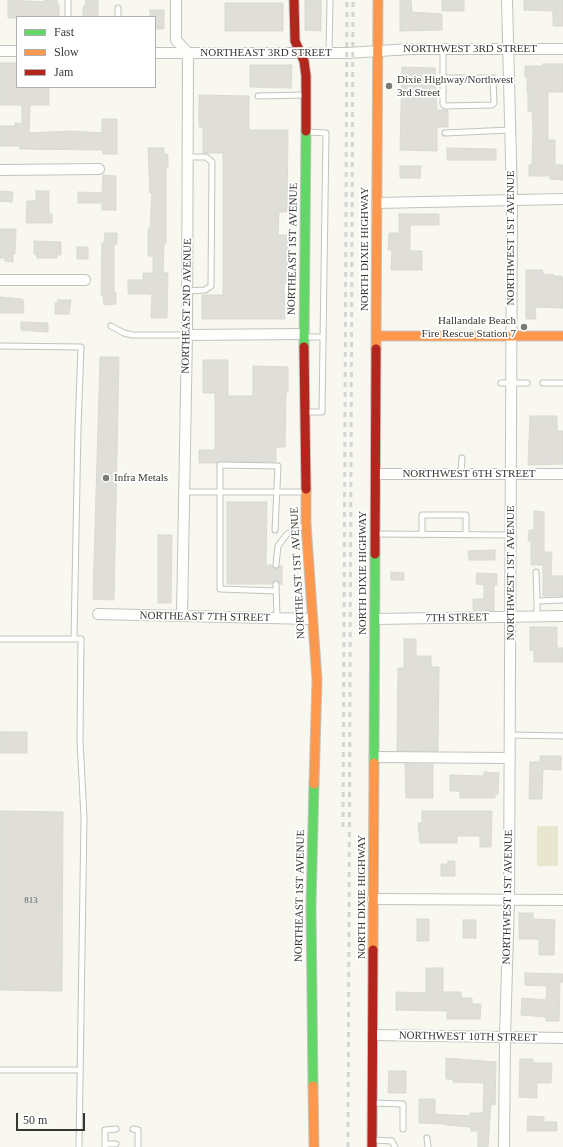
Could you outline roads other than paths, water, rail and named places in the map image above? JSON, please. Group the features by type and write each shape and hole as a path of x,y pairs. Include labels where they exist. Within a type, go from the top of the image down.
{"main road":[{"name":"NORTHEAST 1ST AVENUE","path":"294,0 295,41 300,52 306,76 304,335 306,524 317,680 311,906 314,1147"},
{"name":"NORTH DIXIE HIGHWAY","path":"372,1143 378,0"},
{"path":"376,336 563,336"}],"street":[{"path":"176,0 176,40 188,53"},
{"name":"NORTHWEST 1ST AVENUE","path":"504,1147 505,1037 510,899 511,618 511,474 506,383 511,336 512,200 507,0"},
{"name":"NORTHWEST 3RD STREET","path":"378,51 507,48 563,49"},
{"path":"0,51 16,52"},
{"name":"NORTHEAST 3RD STREET","path":"156,53 329,53 378,51"},
{"name":"NORTHEAST 2ND AVENUE","path":"182,616 183,492 187,335 188,53"},
{"path":"0,170 98,169"},
{"path":"377,203 563,199"},
{"path":"0,280 85,280"},
{"path":"187,335 304,335"},
{"name":"NORTHWEST 6TH STREET","path":"376,474 563,474"},
{"name":"NORTHEAST 7TH STREET","path":"98,614 312,619"},
{"name":"7TH STREET","path":"375,619 563,616"},
{"path":"374,757 510,758"},
{"path":"374,898 563,900"},
{"name":"NORTHWEST 10TH STREET","path":"373,1036 563,1038"}],"lane":[{"path":"68,0 68,16"},
{"path":"329,53 330,0"},
{"path":"118,8 118,16"},
{"path":"443,49 443,78 443,104 445,106 492,105 494,103 493,78 443,78"},
{"path":"258,96 306,95"},
{"path":"445,133 510,130"},
{"path":"305,412 322,412 326,133 306,132"},
{"path":"187,291 205,290 211,286 212,232 212,162 206,157 188,157"},
{"path":"111,326 124,333 132,335 187,335"},
{"path":"304,335 323,337"},
{"path":"0,346 81,347 74,639"},
{"path":"506,383 527,383"},
{"path":"543,383 563,383"},
{"path":"462,458 462,474"},
{"path":"275,530 278,492 278,466 220,465 220,590 276,591"},
{"path":"183,492 306,492"},
{"path":"422,535 422,515 466,515 466,535"},
{"path":"276,565 278,546 282,540 287,534 306,524"},
{"path":"376,534 511,535"},
{"path":"536,572 537,617"},
{"path":"276,584 277,618"},
{"path":"537,600 563,600"},
{"path":"0,639 81,639 80,740 84,818 79,1147"},
{"path":"510,736 563,736"},
{"path":"0,1070 80,1070"},
{"path":"372,1103 403,1104 403,1129"},
{"path":"116,1129 104,1130 105,1145 116,1144"},
{"path":"133,1130 138,1130 136,1145"},
{"path":"427,1138 428,1147"},
{"path":"372,1143 392,1141 396,1147"}],"railway":[{"path":"343,827 347,0"},
{"path":"348,1147 353,0"}],"place":[{"name":"Dixie Highway/Northwest 3rd Street","path":"389,86"},
{"name":"Hallandale Beach Fire Rescue Station 7","path":"524,327"},
{"name":"Infra Metals","path":"106,478"}]}
